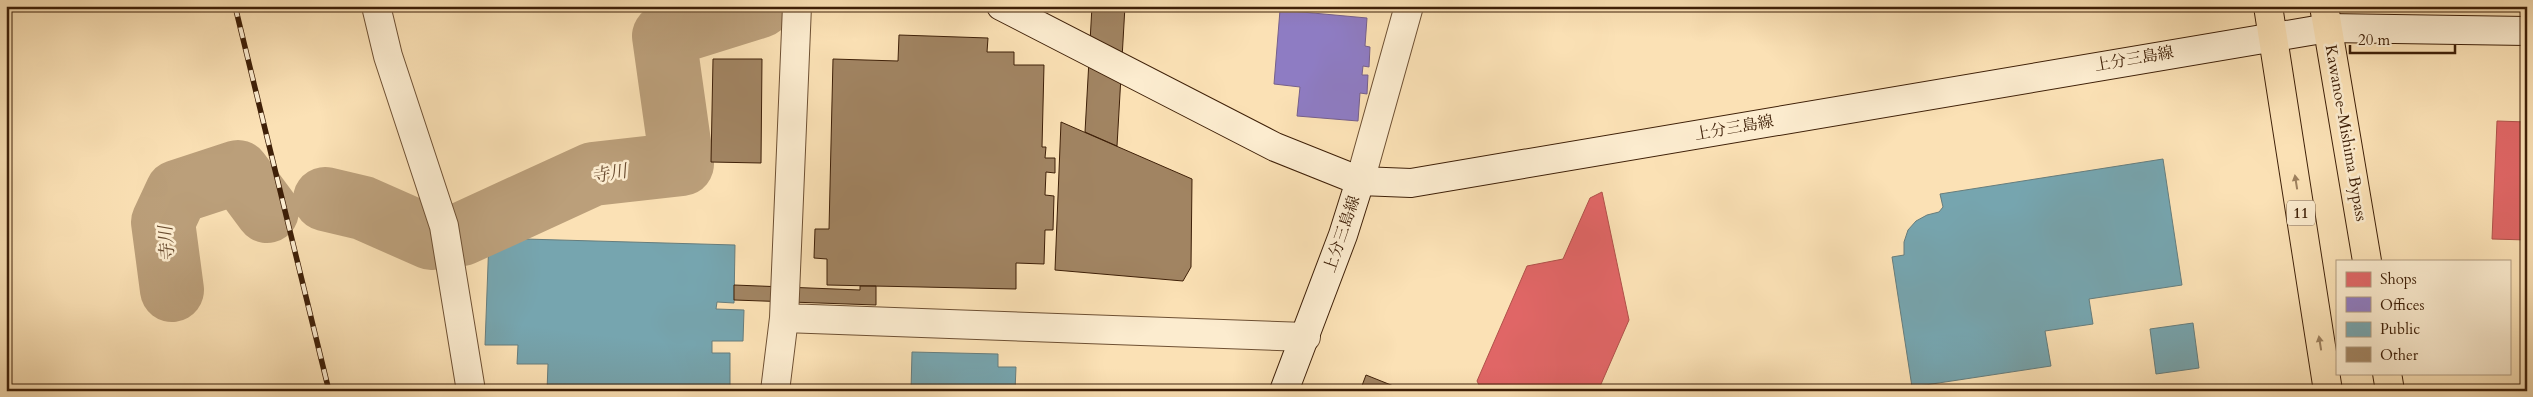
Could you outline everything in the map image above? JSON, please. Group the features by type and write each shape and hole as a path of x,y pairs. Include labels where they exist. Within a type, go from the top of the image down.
{"highway":[{"name":"11","path":"2268,6 2328,391"},
{"name":"Kawanoe-Mishima Bypass","path":"2326,17 2367,260"},
{"path":"2386,374 2390,391"}],"street":[{"path":"376,6 388,56 446,236 471,391"},
{"path":"775,391 784,318 797,6"},
{"path":"1000,6 1275,147 1360,182 1410,6"},
{"name":"上分三島線","path":"1284,391 1306,337 1360,182 1410,183 2274,35 2326,17 2527,31"},
{"path":"784,318 1306,337"}],"building: Shops":[{"path":"2497,121 2527,122 2527,240 2492,239"},
{"path":"1602,192 1629,320 1598,391 1482,391 1477,381 1527,266 1563,259 1590,198"}],"building: Offices":[{"path":"1280,10 1367,18 1365,46 1370,47 1369,67 1363,66 1362,75 1368,75 1367,94 1360,93 1358,121 1297,116 1300,87 1274,84"}],"building: Public":[{"path":"2163,159 2182,285 2089,299 2093,324 2045,331 2051,366 1912,387 1892,257 1904,255 1904,242 1908,230 1916,221 1927,215 1939,212 1943,207 1940,194"},
{"path":"489,238 735,245 734,303 717,302 716,309 744,310 743,341 712,341 712,353 730,353 730,391 547,391 548,364 517,364 518,345 485,345"},
{"path":"2193,323 2199,368 2156,374 2150,329"},
{"path":"912,352 998,354 998,367 1016,367 1015,391 911,391"}],"building: Other":[{"path":"1092,6 1125,6 1117,146 1085,132"},
{"path":"899,35 988,38 987,52 1014,52 1014,65 1044,65 1042,147 1046,147 1045,158 1055,158 1055,173 1046,172 1045,195 1054,196 1053,230 1045,230 1044,264 1016,263 1016,289 827,285 827,259 814,258 815,229 829,229 833,59 898,61"},
{"path":"713,59 762,59 761,163 711,162"},
{"path":"1061,122 1192,179 1191,267 1183,281 1055,270"},
{"path":"734,285 860,290 860,286 876,286 876,305 734,300"},
{"path":"1366,375 1406,391 1360,391"}],"waterway":[{"name":"寺川","path":"325,199 363,208 431,238 462,234 593,174 682,164 664,36 760,6"},
{"name":"寺川","path":"172,290 163,222 177,192 238,172 267,211"}],"railway":[{"path":"235,6 329,391"}]}
